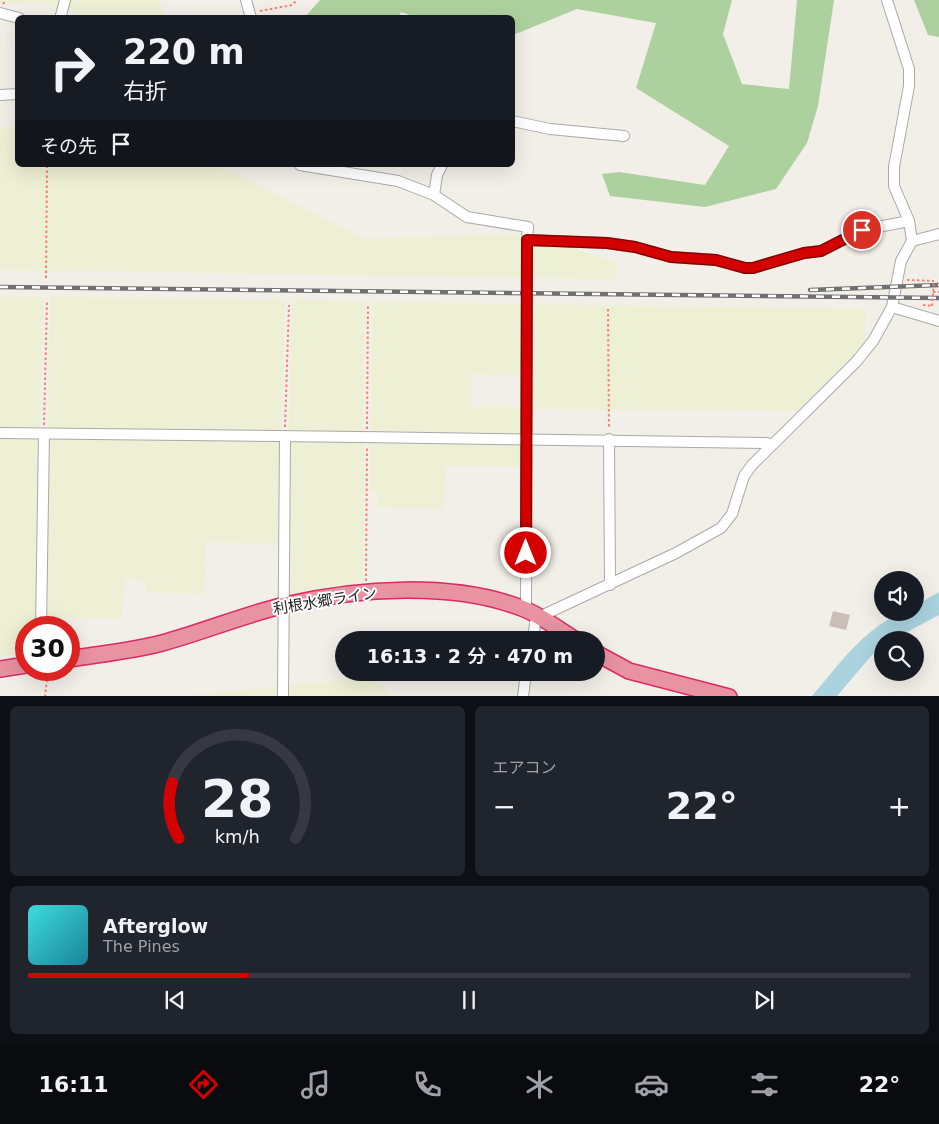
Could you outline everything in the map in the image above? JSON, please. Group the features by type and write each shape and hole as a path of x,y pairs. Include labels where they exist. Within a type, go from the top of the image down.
{"highway":[{"name":"利根水郷ライン","path":"80,657 160,644 285,605 366,593 421,590 480,597 534,614 561,631"},
{"path":"605,658 629,671 729,696"},
{"path":"0,669 15,667"}],"street":[{"path":"61,15 65,0"},
{"path":"246,0 251,15"},
{"path":"534,614 610,585 676,553 721,528 732,514 744,476 752,465 856,362 874,341 892,307 901,261 912,241 909,221 894,186 894,167 908,95 909,69 888,0"},
{"path":"0,14 15,17"},
{"path":"0,95 15,94"},
{"path":"515,122 550,129 589,131 624,136"},
{"path":"306,167 382,178 434,195 467,217 528,227 526,439 534,614 533,631"},
{"path":"434,195 441,167"},
{"path":"527,240 607,243 635,247 671,257 716,260 745,268 753,268 804,253 821,251 862,230 909,221"},
{"path":"912,241 939,234"},
{"path":"892,307 939,321"},
{"path":"0,433 609,439 767,443 771,445"},
{"path":"41,616 44,434"},
{"path":"283,696 285,437"},
{"path":"609,439 610,585"},
{"path":"523,696 525,681"}],"path":[{"path":"251,15 286,6 297,0"},
{"path":"46,278 47,167"},
{"path":"897,279 934,281 932,306"},
{"path":"933,292 939,292"},
{"path":"44,434 46,300"},
{"path":"285,437 289,304"},
{"path":"366,593 368,304"},
{"path":"608,309 609,439"},
{"path":"45,696 47,681"}],"green space":[{"path":"0,0 159,0 164,15 81,15 58,5 0,3"},
{"path":"320,0 732,0 723,34 742,84 789,89 797,0 834,0 818,106 807,143 776,189 705,207 610,196 602,174 619,172 705,185 729,146 636,88 656,23 577,9 515,34 515,15 410,15 401,12 400,15 307,15"},
{"path":"914,0 939,0 939,37 928,35"},
{"path":"15,123 15,167 207,167 233,172 364,238 533,234 618,263 614,279 0,270 0,129 7,129"},
{"path":"0,296 43,297 40,429 0,428"},
{"path":"50,297 285,300 281,431 48,429"},
{"path":"292,300 365,301 363,432 289,431"},
{"path":"372,301 522,304 522,376 472,374 471,407 521,407 521,434 371,432"},
{"path":"531,304 866,309 865,341 848,363 798,411 531,409"},
{"path":"0,436 41,436 38,616 15,616 15,655 0,657"},
{"path":"49,436 283,439 281,543 206,542 204,594 146,592 146,580 124,579 122,619 45,616"},
{"path":"288,440 364,440 363,584 288,597"},
{"path":"370,440 521,441 520,467 445,466 444,509 377,507 378,491 370,491"},
{"path":"335,681 379,681 390,696 177,696"}],"water":[{"path":"939,592 939,615 909,631 874,631 874,653 837,696 812,696 858,644 885,621 924,621 924,601"}],"building":[{"path":"833,611 850,615 846,630 829,626"}],"railway":[{"path":"810,290 939,285"},
{"path":"0,287 939,298"}],"route":[{"path":"526,553 527,240 568,240 607,243 635,247 686,260 716,260 745,268 753,268 804,253 821,251 862,230"}]}
